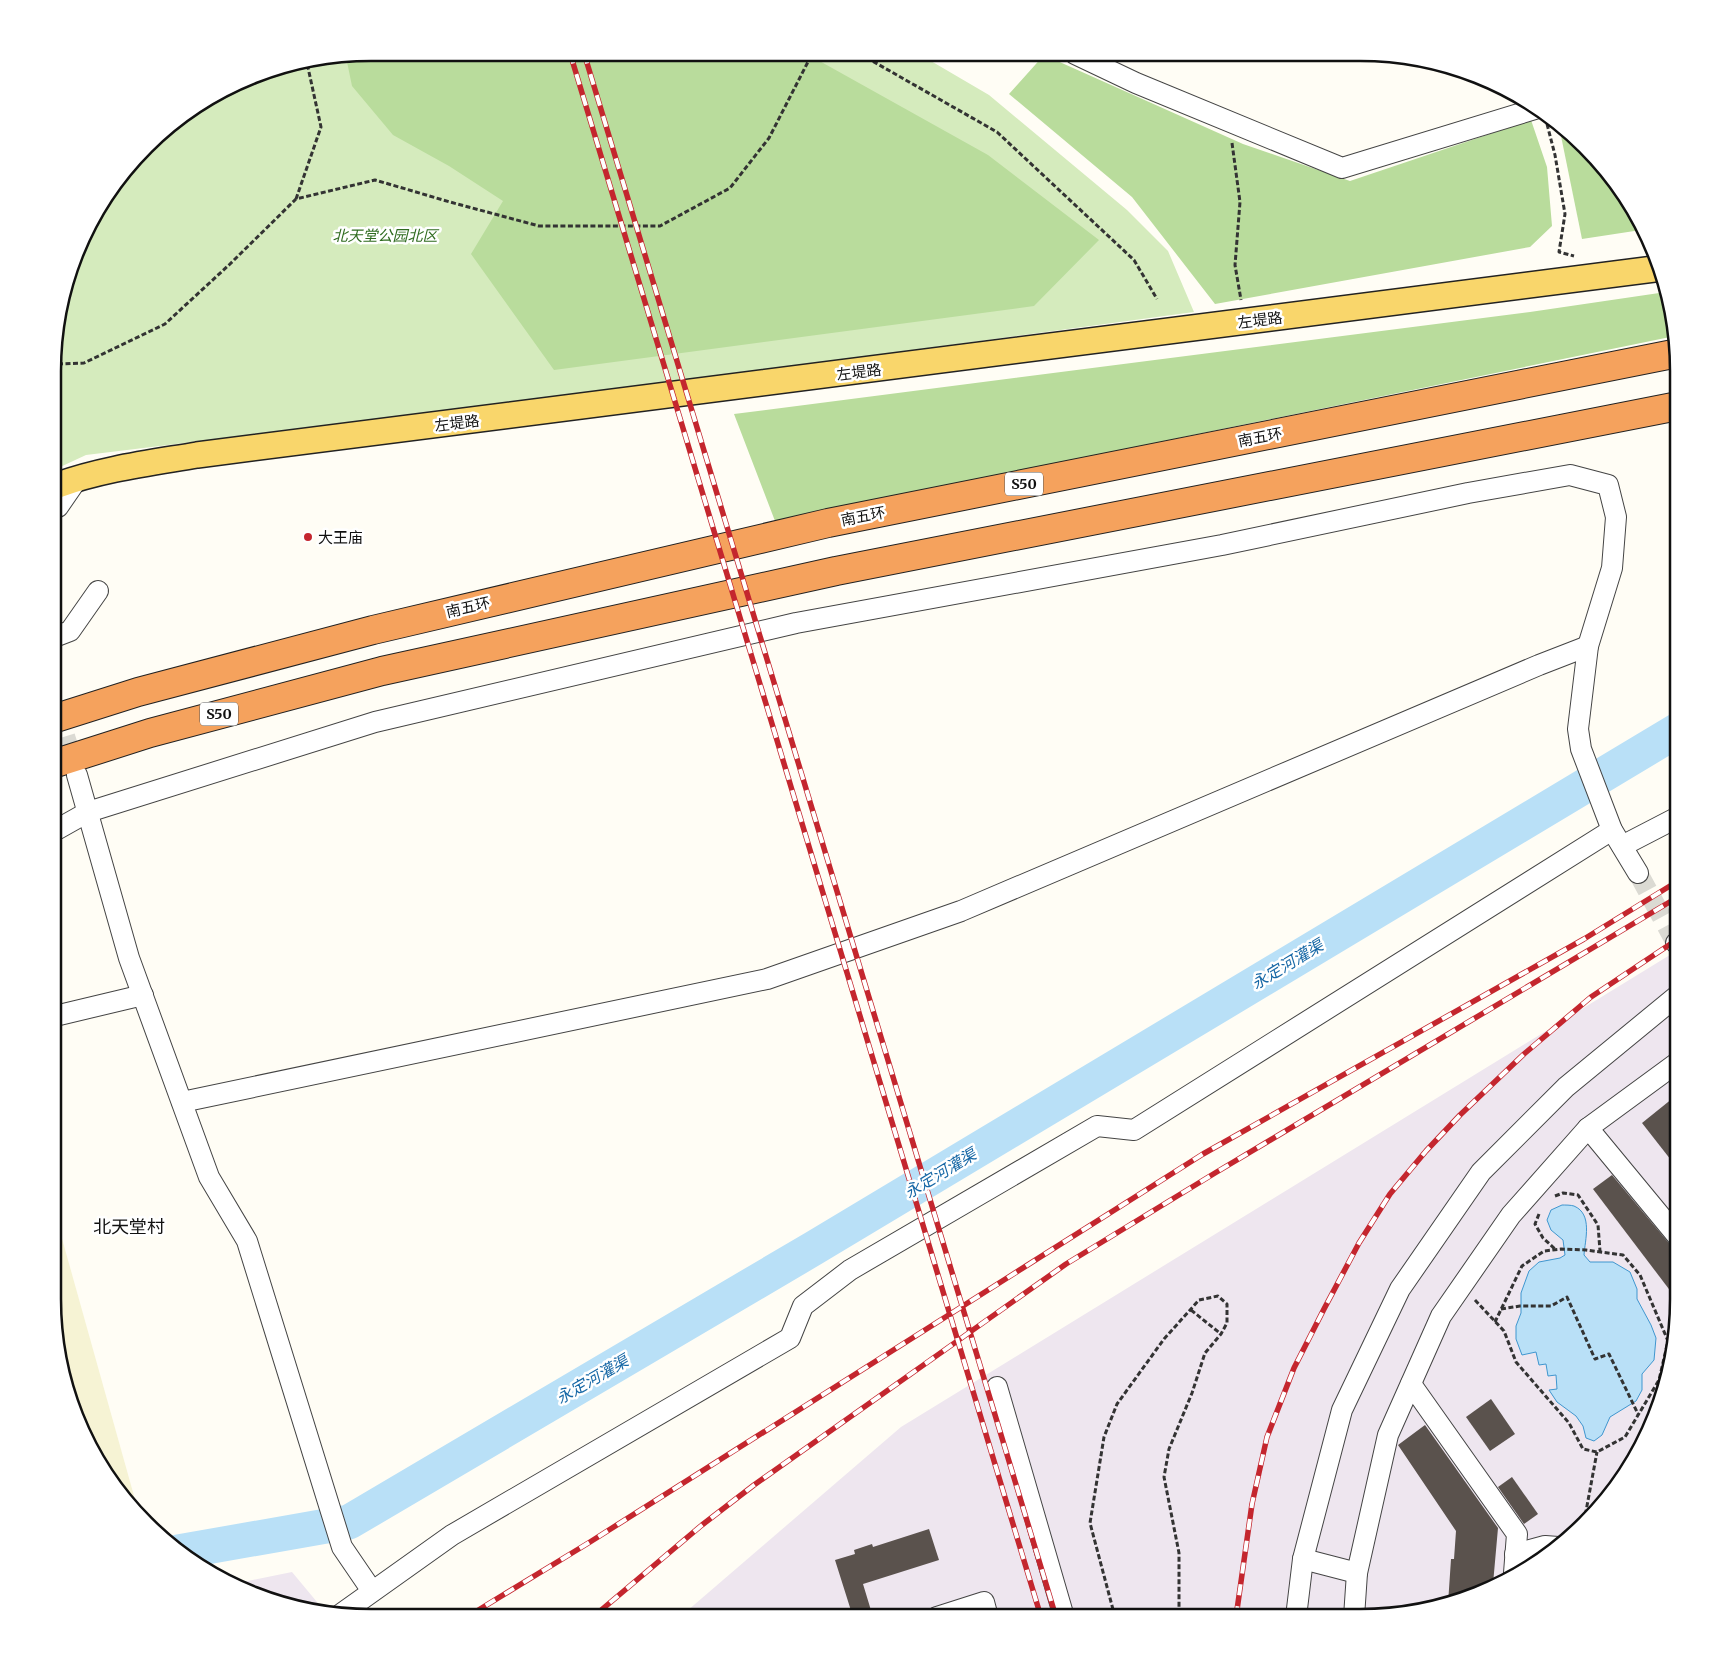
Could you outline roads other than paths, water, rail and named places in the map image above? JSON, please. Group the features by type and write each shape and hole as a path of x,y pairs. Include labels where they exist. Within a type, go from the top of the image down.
{"highway":[{"name":"南五环","path":"61,716 138,692 373,630 828,523 1669,356"},
{"name":"S50","path":"67,769 150,733 392,668 836,571 1670,408"}],"main road":[{"name":"左堤路","path":"68,482 137,465 197,456 1652,269"}],"street":[{"path":"1089,61 1136,84 1342,168 1529,111"},
{"path":"61,827 88,812 375,722 796,623 1222,545 1468,493 1570,475 1608,485 1616,517 1612,568 1588,646 1578,729 1581,750 1615,835 1638,873"},
{"path":"61,500 68,482"},
{"path":"61,634 70,631 98,591"},
{"path":"182,1102 767,979 961,911 1539,665 1588,646"},
{"path":"67,769 88,812 129,958 209,1176 247,1241 342,1547 372,1591"},
{"path":"349,1608 452,1535 790,1338 803,1306 850,1270 1096,1126 1134,1130 1615,835 1670,819"},
{"path":"61,1014 143,994"},
{"path":"1297,1609 1303,1559 1342,1410 1400,1289 1481,1172 1566,1087 1670,1002"},
{"path":"1355,1609 1357,1573 1388,1435 1441,1316 1511,1214 1588,1128 1670,1068"},
{"path":"1588,1128 1670,1227"},
{"path":"1411,1384 1516,1534 1515,1564"},
{"path":"997,1387 1062,1609"},
{"path":"1515,1564 1547,1546"},
{"path":"1303,1559 1357,1573"},
{"path":"962,1609 984,1602 986,1609"}],"water":[{"path":"1562,1205 1574,1206 1584,1215 1587,1228 1584,1255 1590,1262 1613,1262 1630,1272 1637,1289 1637,1299 1656,1338 1654,1360 1642,1374 1642,1390 1636,1401 1610,1417 1602,1435 1594,1441 1586,1438 1583,1426 1576,1416 1557,1402 1549,1390 1557,1389 1556,1375 1548,1376 1546,1364 1539,1365 1536,1352 1522,1355 1516,1339 1516,1326 1521,1313 1521,1293 1529,1271 1539,1262 1560,1258 1565,1255 1563,1240 1551,1230 1547,1220 1551,1210"}],"waterway":[{"name":"永定河灌渠","path":"189,1550 349,1522 814,1248 1670,735"}],"tunnel":[{"path":"61,724 76,771"},
{"path":"1638,873 1670,932"}],"railway":[{"path":"572,61 1039,1609"},
{"path":"586,61 1054,1609"},
{"path":"480,1609 590,1542 1203,1154 1584,939 1670,886"},
{"path":"602,1609 702,1525 754,1485 1066,1264 1670,902"},
{"path":"1237,1609 1252,1504 1267,1437 1294,1368 1359,1243 1390,1194 1426,1151 1460,1115 1524,1054 1591,997 1670,944"}],"place":[{"name":"大王庙","path":"308,537"}],"district":[{"name":"北天堂村","path":"129,1226"}],"park label":[{"name":"北天堂公园北区","path":"385,235"}]}
